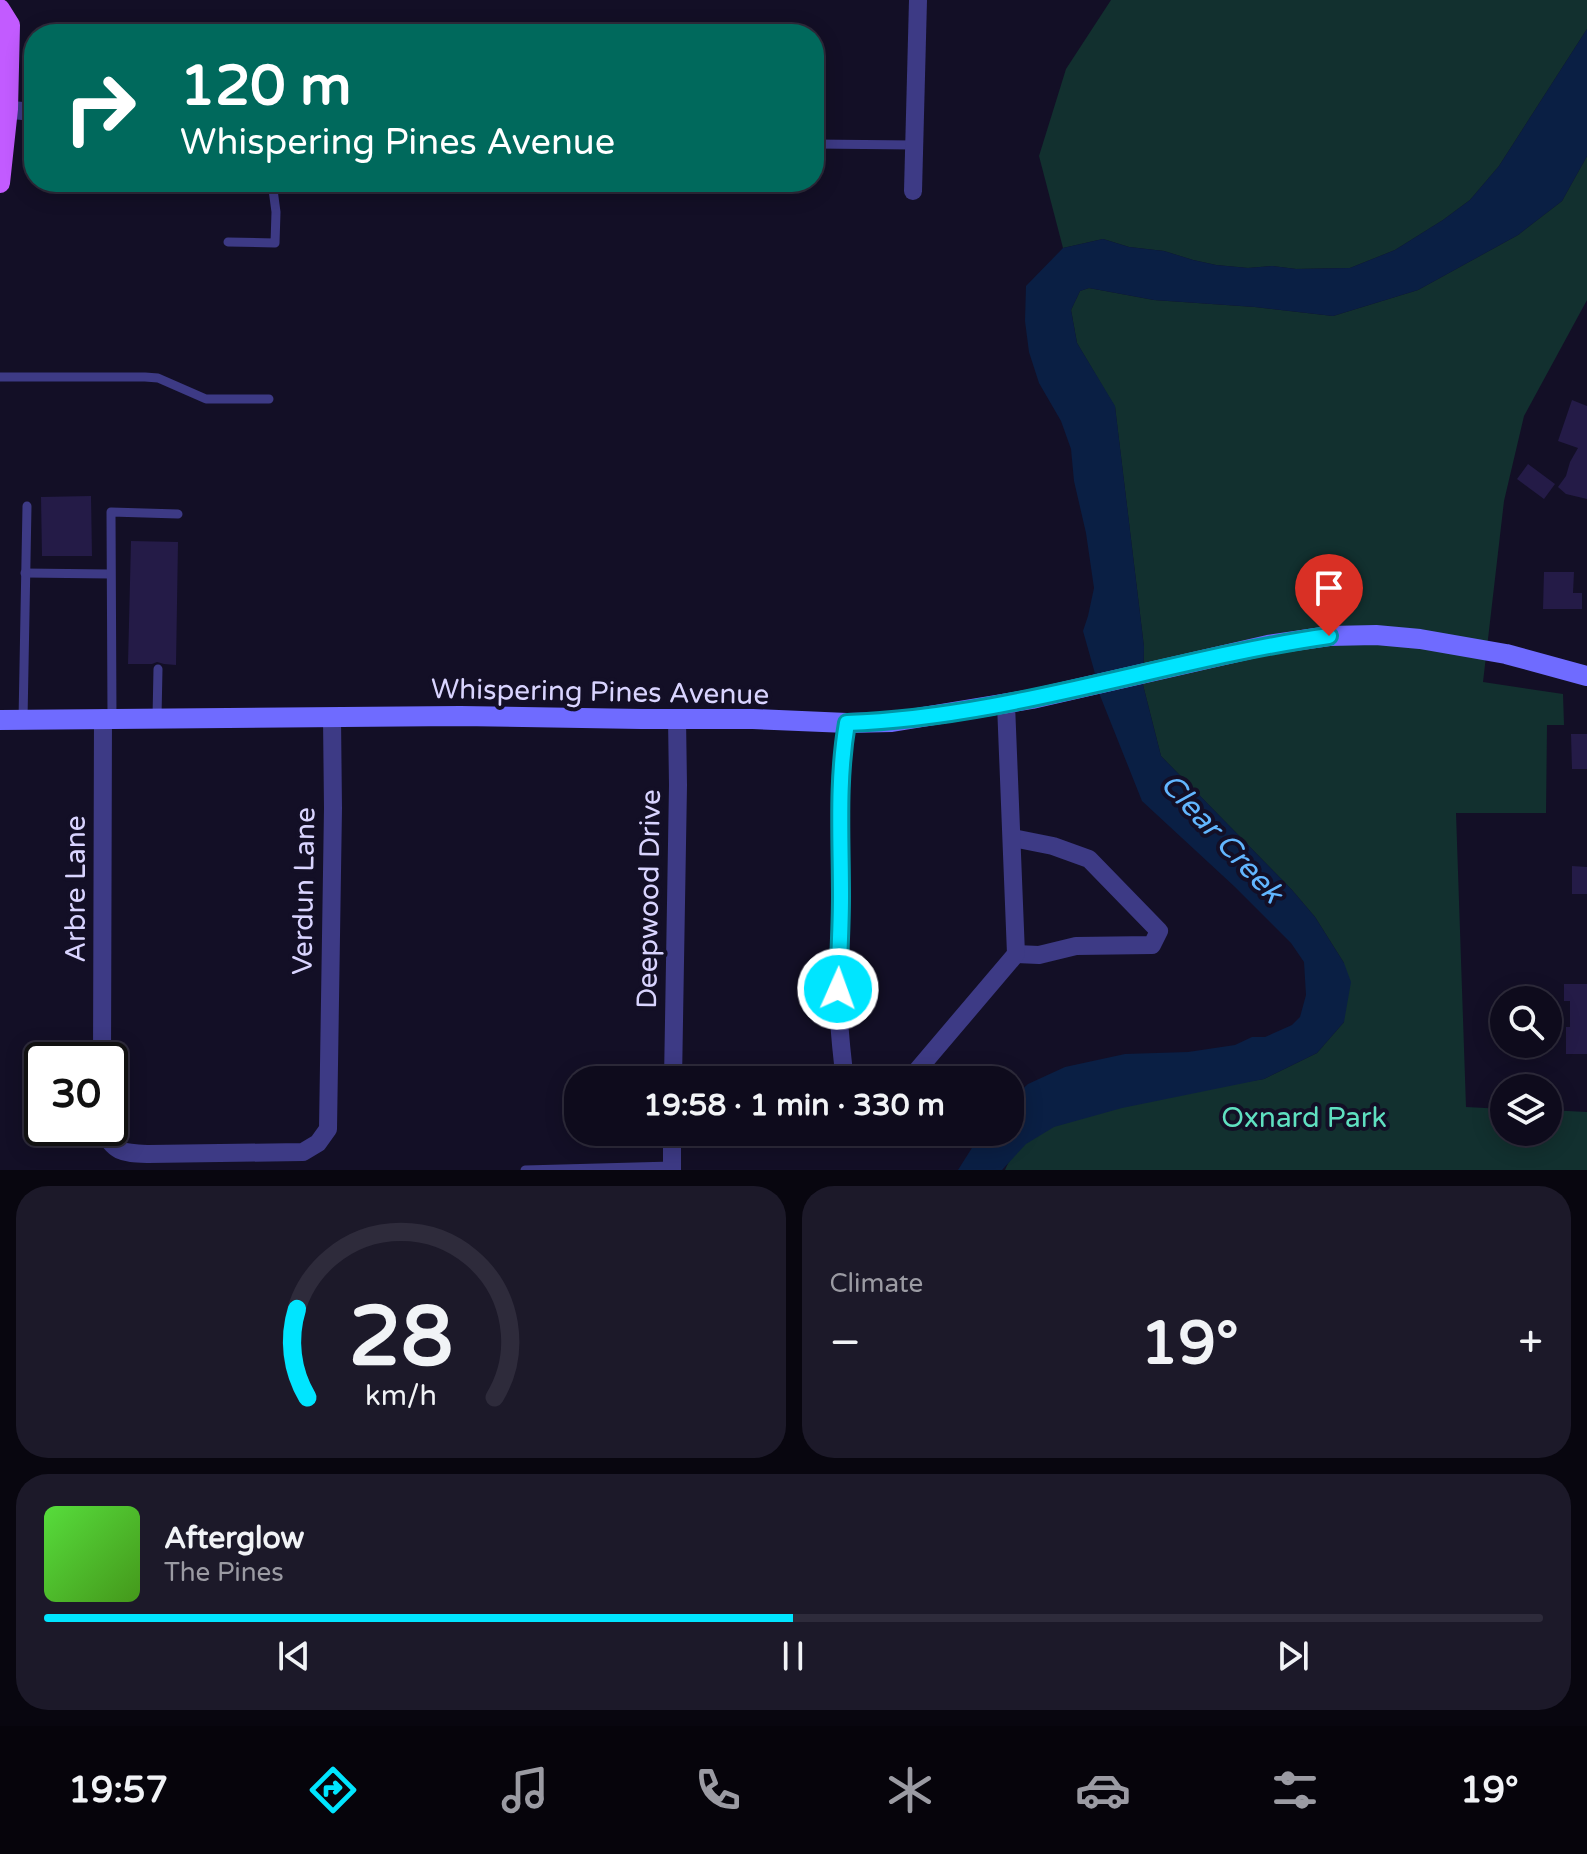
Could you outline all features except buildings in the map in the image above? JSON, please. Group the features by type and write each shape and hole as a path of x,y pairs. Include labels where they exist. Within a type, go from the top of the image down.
{"main road":[{"path":"0,9 10,25 0,183"},
{"name":"Whispering Pines Avenue","path":"0,720 460,716 847,723 906,720 1032,699 1268,645 1329,636 1376,635 1420,639 1506,654 1587,676"}],"street":[{"path":"913,191 918,0"},
{"path":"4,109 24,111"},
{"path":"921,1066 1016,954 1006,704"},
{"name":"Arbre Lane","path":"102,1042 107,718"},
{"name":"Verdun Lane","path":"114,1146 125,1153 303,1152 318,1143 328,1129 332,718"},
{"name":"Deepwood Drive","path":"673,1066 677,718"},
{"path":"843,1066 838,989 841,898 839,813 847,723"},
{"path":"1013,838 1053,846 1089,859 1159,931 1152,945 1076,946 1039,955 1016,954"},
{"path":"672,1146 672,1168"}],"lane":[{"path":"824,144 914,145"},
{"path":"228,242 275,243 273,192"},
{"path":"0,377 158,378 206,399 269,399"},
{"path":"23,720 27,506"},
{"path":"107,718 111,512 178,514"},
{"path":"25,573 110,574"},
{"path":"157,717 158,669"},
{"path":"525,1170 672,1168"}],"green space":[{"path":"1111,0 1587,0 1587,29 1499,166 1470,200 1443,220 1395,250 1350,268 1248,268 1216,265 1103,239 1063,248 1039,156 1066,69"},
{"name":"Oxnard Park","path":"1587,156 1587,300 1524,416 1504,501 1483,682 1563,694 1564,725 1547,725 1546,813 1456,813 1466,1107 1490,1108 1490,1146 1562,1146 1562,1111 1587,1112 1587,1170 1005,1170 1016,1146 1024,1146 1024,1138 1085,1108 1264,1079 1317,1053 1344,1022 1344,963 1315,917 1161,756 1143,685 1144,647 1115,407 1077,343 1071,310 1080,291 1089,288 1154,300 1333,316 1418,290 1518,235 1562,201"}],"water":[{"name":"Clear Creek","path":"1587,29 1587,156 1562,201 1518,235 1418,290 1333,316 1154,300 1089,288 1080,291 1071,310 1077,343 1115,406 1144,647 1143,685 1161,756 1315,917 1344,963 1351,982 1344,1022 1317,1053 1264,1079 1122,1108 1054,1127 1026,1144 1002,1170 958,1170 973,1146 1024,1146 1024,1088 1028,1084 1065,1067 1125,1054 1188,1052 1235,1045 1252,1037 1265,1037 1292,1025 1300,1017 1306,995 1304,962 1291,943 1142,801 1099,693 1083,631 1094,588 1071,449 1061,421 1039,383 1029,352 1025,321 1026,286 1063,248 1103,239 1216,265 1350,268 1395,250 1443,220 1470,200 1499,166"}],"route":[{"path":"838,989 841,898 839,813 847,723 892,722 1006,704 1268,645 1329,636"}]}
